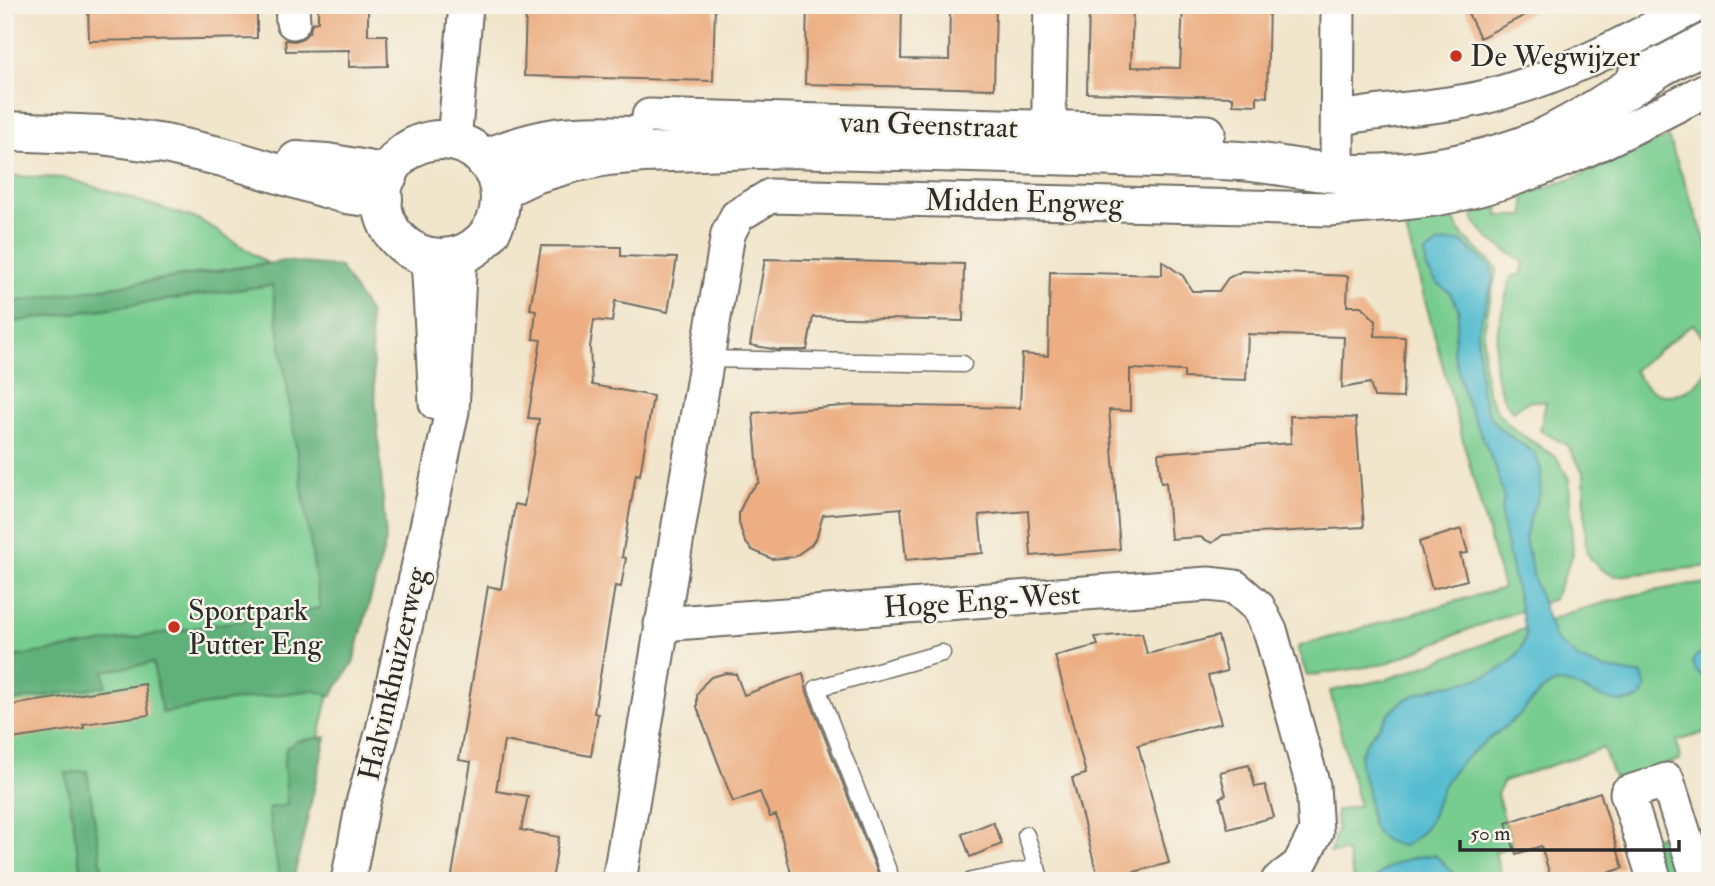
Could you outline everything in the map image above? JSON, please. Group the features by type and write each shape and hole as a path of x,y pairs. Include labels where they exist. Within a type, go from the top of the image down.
{"main road":[{"name":"van Geenstraat","path":"479,163 522,143 577,134 710,139 787,148 1048,141 1251,162 1337,149 1389,173 1454,164 1503,153 1549,135 1607,103 1660,67 1710,41"},
{"path":"5,131 102,135 165,144 223,157 327,163 386,186"},
{"path":"431,141 479,163 499,213 494,227 485,238 444,256 406,248 385,220 386,186 393,165 410,149 431,141"}],"street":[{"path":"466,5 479,163"},
{"path":"1048,141 1051,5"},
{"path":"1337,149 1338,5"},
{"name":"van Geenstraat","path":"1337,149 1367,113 1441,106 1525,86 1594,59 1697,5"},
{"name":"Midden Engweg","path":"661,624 728,234 737,216 770,196 1329,209 1408,204 1458,194 1552,165 1710,88"},
{"name":"van Geenstraat","path":"649,116 1048,141 1208,132"},
{"name":"Halvinkhuizerweg","path":"348,881 363,803 383,730 439,468 444,256"},
{"name":"Hoge Eng-West","path":"661,624 1208,584 1235,587 1258,607 1271,633 1313,786 1316,832 1298,865 1278,881"},
{"path":"619,881 661,624"},
{"path":"1655,881 1627,793 1667,780 1699,881"}],"lane":[{"path":"706,359 963,364"},
{"path":"892,881 817,688 942,653"},
{"path":"971,881 1039,875 1026,835"}],"green space":[{"path":"1668,137 1710,253 1710,566 1616,576 1598,567 1586,550 1584,474 1568,446 1540,430 1546,402 1528,402 1513,412 1497,381 1495,348 1501,314 1512,276 1521,275 1524,263 1486,235 1475,221 1473,213 1499,204 1498,216 1525,216 1524,195 1574,178","holes":["1693,324 1705,341 1709,353 1706,371 1693,386 1676,394 1666,395 1649,389 1634,370"]},
{"path":"5,176 66,178 200,220 267,263 5,303"},
{"path":"1451,216 1463,236 1497,268 1484,330 1483,362 1487,391 1498,413 1515,430 1557,458 1569,479 1573,554 1554,599 1474,627 1385,664 1307,676 1297,647 1503,588 1406,230 1412,228 1414,222"},
{"path":"285,261 340,267 369,312 386,541 353,663 331,696 313,690 162,713 153,663 104,671 106,686 5,702 5,658 320,608 272,285 5,323 5,303"},
{"name":"Sportpark Putter Eng","path":"270,269 332,681 285,881 5,881 5,307"},
{"path":"1690,584 1710,585 1710,731 1677,741 1680,760 1615,780 1603,748 1504,781 1497,794 1512,846 1495,852 1503,881 1354,881 1347,852 1330,853 1337,829 1336,811 1359,805 1330,691 1388,679 1568,613 1629,596"},
{"path":"326,737 293,881 260,881 279,877 268,808 287,805 284,761 286,748 297,741"},
{"path":"87,771 104,881 82,881 66,773"},
{"path":"1667,833 1682,881 1663,881 1651,839"}],"water":[{"path":"1460,241 1491,267 1493,280 1477,332 1481,391 1490,417 1499,428 1535,454 1541,470 1540,493 1525,539 1535,583 1555,639 1579,659 1601,668 1642,675 1646,688 1640,698 1626,702 1602,698 1570,684 1549,686 1454,770 1444,785 1428,824 1404,846 1380,837 1373,827 1367,786 1360,764 1364,748 1384,720 1402,702 1428,690 1495,672 1508,664 1519,651 1526,634 1504,533 1501,513 1504,499 1496,469 1464,395 1453,351 1459,310 1450,293 1437,283 1427,269 1425,253 1439,243"},
{"path":"1710,648 1710,676 1707,678 1697,672 1693,661 1697,655"},
{"path":"1435,855 1462,881 1373,881 1386,869 1401,862"}],"building":[{"path":"88,5 257,5 257,38 89,41"},
{"path":"526,5 715,5 713,81 524,76"},
{"path":"807,5 902,5 901,59 949,60 950,5 996,5 994,89 805,84"},
{"path":"1183,5 1269,5 1267,97 1257,96 1257,105 1233,104 1233,97 1087,93 1089,8 1133,9 1131,67 1180,68"},
{"path":"1464,5 1545,5 1480,38"},
{"path":"318,6 368,6 368,35 387,35 388,66 349,67 349,50 286,51 285,40 303,38 310,31 312,23 318,22"},
{"path":"541,246 621,247 621,256 677,258 668,312 615,301 612,322 594,320 590,347 592,385 653,396 640,475 636,474 622,557 626,558 621,587 615,586 594,713 598,714 591,756 504,741 496,791 528,796 521,830 559,837 552,881 451,881 471,762 459,760 488,586 501,589 515,504 524,506 539,419 528,418 541,340 533,339 536,310 530,309"},
{"path":"765,259 964,264 963,321 813,317 807,350 778,350 750,345"},
{"path":"1162,261 1183,276 1192,291 1219,291 1228,278 1242,271 1348,276 1347,306 1361,306 1376,321 1375,336 1405,337 1403,398 1374,397 1370,383 1342,388 1344,337 1248,334 1246,380 1184,378 1184,371 1130,369 1130,411 1109,410 1120,549 1031,556 1028,511 979,515 983,553 906,560 901,508 823,515 817,536 811,545 794,557 772,559 752,550 745,542 739,523 739,512 748,493 759,482 753,413 856,405 1020,408 1022,354 1048,356 1050,272 1162,275"},
{"path":"1290,416 1356,418 1364,527 1223,535 1212,543 1200,537 1171,539 1166,482 1161,483 1158,453 1291,443"},
{"path":"1461,529 1468,553 1460,554 1467,580 1432,589 1419,542"},
{"path":"1142,633 1147,654 1218,636 1227,671 1208,676 1221,723 1138,745 1169,863 1099,881 1072,778 1086,774 1055,656 1098,645 1095,637"},
{"path":"726,673 736,674 744,695 803,673 807,692 881,881 793,881 776,815 770,817 760,792 733,802 697,707 697,695 703,685 711,677"},
{"path":"145,684 149,715 83,724 84,728 5,740 5,706"},
{"path":"1249,765 1255,787 1265,785 1274,817 1228,829 1220,797 1226,795 1220,772"},
{"path":"1600,792 1623,868 1584,881 1552,881 1541,846 1516,854 1506,823"},
{"path":"993,822 1002,844 970,857 962,834"}],"place":[{"name":"De Wegwijzer","path":"1456,56"},
{"name":"Sportpark Putter Eng","path":"174,627"}]}
